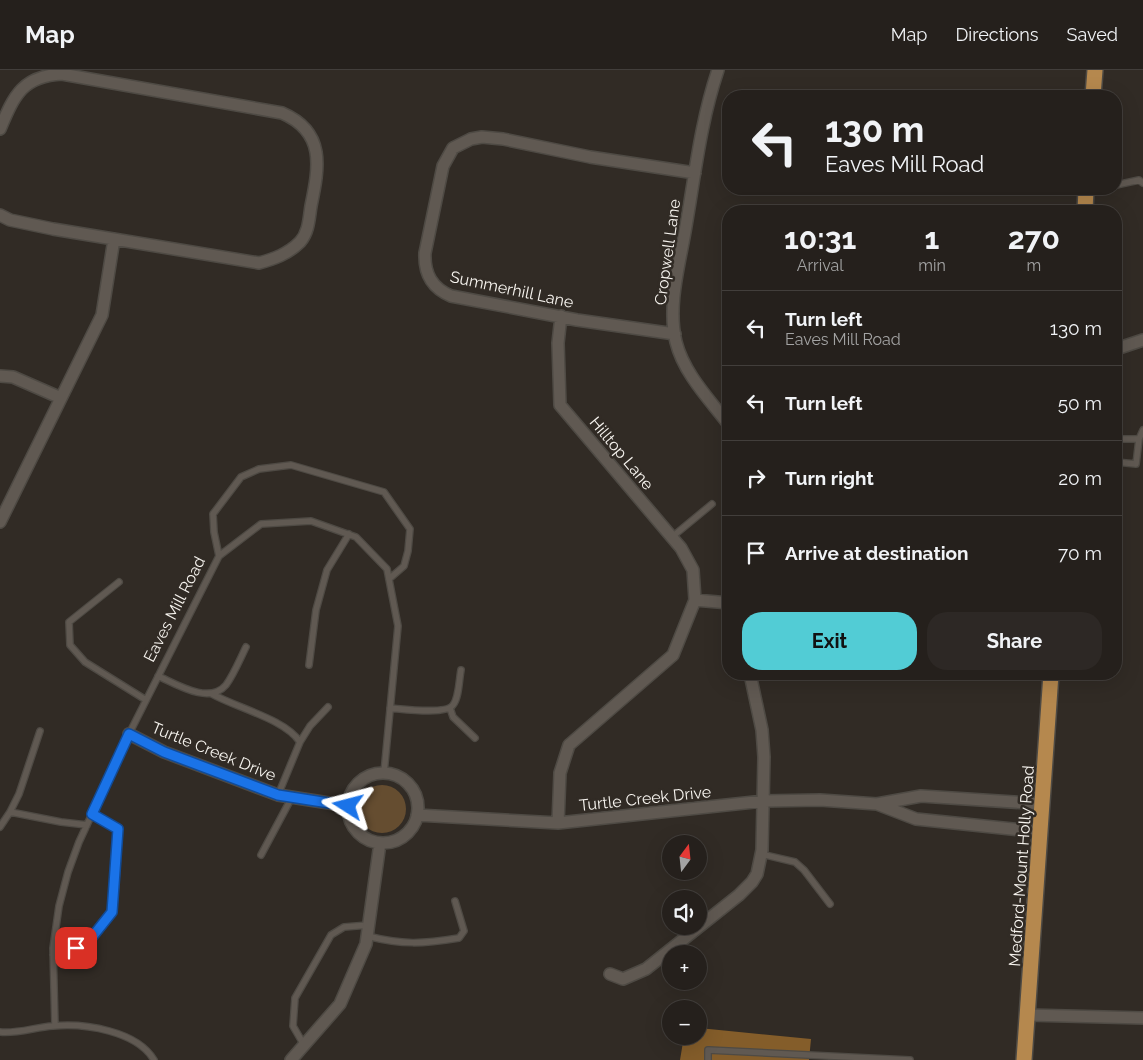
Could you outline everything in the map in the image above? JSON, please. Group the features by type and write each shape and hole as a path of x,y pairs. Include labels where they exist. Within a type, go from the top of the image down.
{"main road":[{"path":"1093,90 1094,70"},
{"name":"Medford-Mount Holly Road","path":"1024,1060 1051,680"}],"street":[{"name":"Cropwell Lane","path":"718,70 695,172 676,287 675,334 676,343 691,374 722,416"},
{"path":"0,129 18,92 31,81 46,74 62,74 282,114 296,119 312,138 318,156 317,175 306,232 300,241 274,259 259,263 53,229 10,220 0,216"},
{"name":"Summerhill Lane","path":"675,334 451,296 436,288 430,281 425,263 425,253 442,166 453,148 471,139 482,137 503,139 590,157 695,172"},
{"path":"0,522 102,315 114,239"},
{"name":"Hilltop Lane","path":"558,823 560,773 570,745 673,655 695,600 694,570 681,548 560,405 558,343 561,316"},
{"path":"1122,347 1143,340"},
{"path":"0,376 12,377 60,398"},
{"path":"695,600 722,602"},
{"path":"610,974 623,978 631,977 662,956 746,889 757,874 761,854 764,801 763,742 751,680"},
{"name":"Turtle Creek Drive","path":"129,734 164,752 278,795 348,806"},
{"path":"384,773 399,777 410,787 417,800 417,815 413,827 404,836 393,842 380,843 363,837 351,823 348,806 351,793 360,782 371,775 384,773"},
{"name":"Turtle Creek Drive","path":"417,815 558,823 764,801 820,800 877,804 921,796 1043,804"},
{"name":"Turtle Creek Drive","path":"877,804 916,819 1041,832"},
{"path":"291,1060 340,1004 366,944 380,843"},
{"path":"1028,1015 1143,1018"}],"lane":[{"path":"1122,184 1139,180 1143,183"},
{"path":"1122,463 1136,464 1139,439 1143,430"},
{"path":"1122,439 1139,439"},
{"path":"219,556 214,532 213,514 241,477 259,469 291,465 330,474 384,492 410,529 408,551 404,566 389,579"},
{"path":"672,537 712,504"},
{"name":"Eaves Mill Road","path":"55,1026 53,955 59,906 68,872 87,825 129,734 219,556 261,524 311,521 349,534 356,537 387,569 398,626 384,773"},
{"path":"309,665 316,610 327,570 349,534"},
{"path":"119,582 69,622 70,645 85,662 146,700"},
{"path":"212,694 225,686 246,647"},
{"path":"390,708 440,711 450,708 455,704 461,670"},
{"path":"158,676 190,691 212,694 232,705 290,730 300,742"},
{"path":"278,795 300,742 310,726 328,707"},
{"path":"450,708 453,717 475,738"},
{"path":"0,827 19,794 40,730"},
{"path":"261,855 292,797"},
{"path":"10,812 87,825"},
{"path":"53,955 76,948 89,941 112,912 118,829 92,814"},
{"path":"761,854 795,862 804,870 830,904"},
{"path":"304,1045 293,1026 295,998 331,935 344,927 368,930 395,943 408,944 458,938 464,931 456,901"},
{"path":"0,1032 55,1026 114,1031 147,1048 154,1060"},
{"path":"708,1060 708,1050 910,1060"}],"shaded area":[{"path":"382,785 391,787 399,792 404,800 406,809 404,818 399,826 391,831 382,833 373,831 365,826 360,818 358,809 360,800 365,792 373,787"},
{"path":"707,1029 811,1039 809,1060 680,1060 682,1045 707,1045"}],"route":[{"path":"76,948 89,941 112,912 118,829 92,814 129,734 164,752 278,795 348,806"}]}
